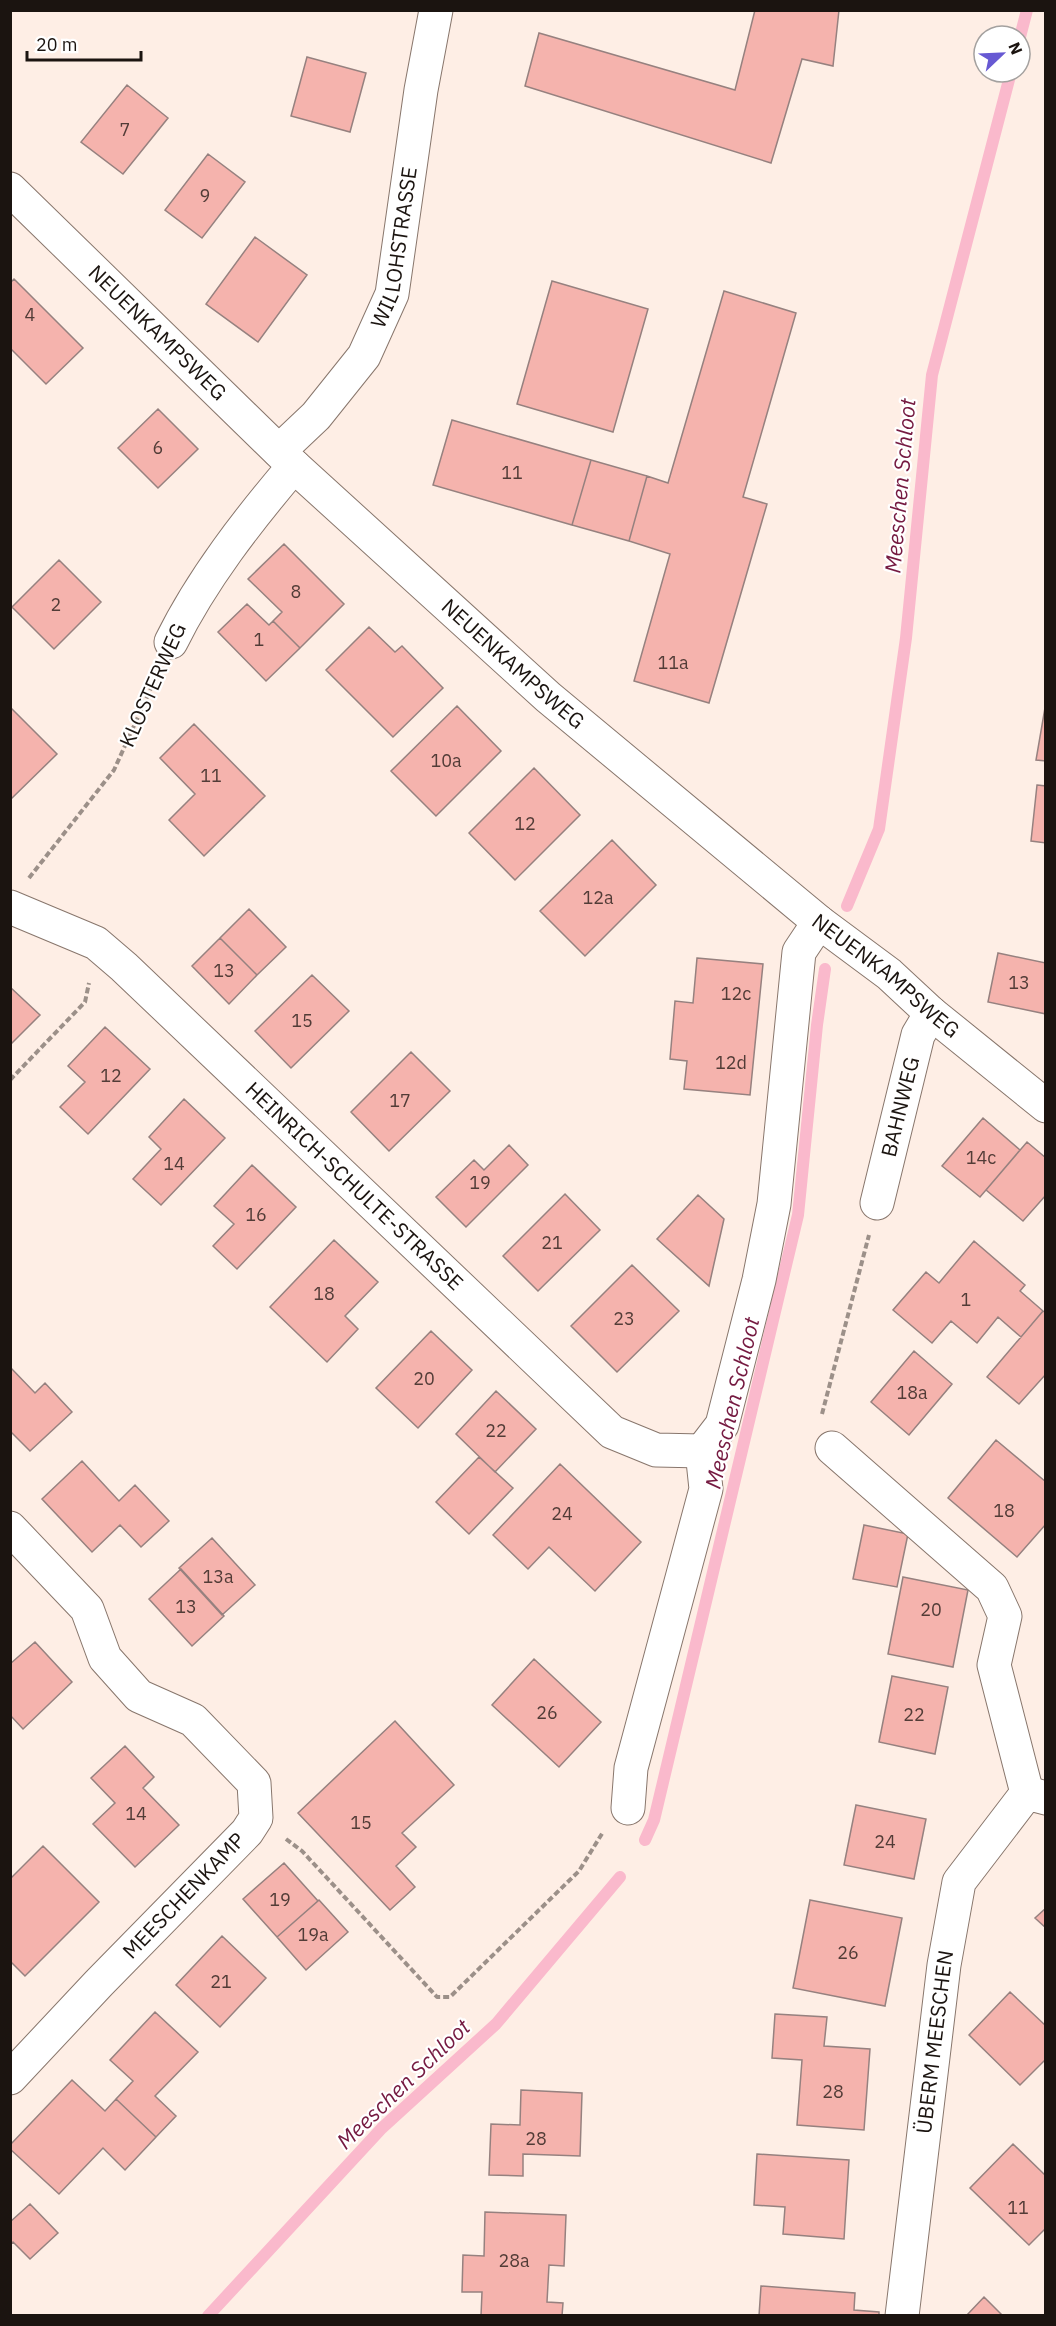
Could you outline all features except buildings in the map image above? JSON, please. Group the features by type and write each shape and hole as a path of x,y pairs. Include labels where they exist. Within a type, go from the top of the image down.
{"street":[{"name":"WILLOHSTRASSE","path":"286,459 316,416 364,356 392,294 421,90 436,10"},
{"name":"NEUENKAMPSWEG","path":"10,189 286,459 548,697 819,922 889,974 931,1013 1046,1106"},
{"name":"KLOSTERWEG","path":"171,642 189,606 270,494 286,459"},
{"name":"HEINRICH-SCHULTE-STRASSE","path":"17,896 96,944 612,1432 656,1450 702,1451"},
{"path":"628,1808 631,1768 706,1488 702,1451 722,1425 759,1280 774,1204 799,952 819,922"},
{"name":"BAHNWEG","path":"877,1203 918,1035 931,1013"},
{"name":"ÜBERM MEESCHEN","path":"832,1448 992,1588 1005,1616 994,1665 1036,1795 959,1882 944,1965 903,2316"},
{"name":"MEESCHENKAMP","path":"10,1528 87,1609 105,1658 139,1696 193,1720 254,1783 256,1818 247,1832 99,1983 10,2078"}],"path":[{"name":"KLOSTERWEG","path":"17,896 114,770 171,642"},
{"path":"10,1080 85,1002 96,944"},
{"path":"832,1448 823,1440 821,1418 877,1203"},
{"path":"256,1818 302,1851 437,1997 450,1997 579,1871 609,1822 628,1808"}],"waterway":[{"name":"Meeschen Schloot","path":"1023,24 1027,10"},
{"name":"Meeschen Schloot","path":"847,906 879,829 906,638 932,375 1008,84"},
{"name":"Meeschen Schloot","path":"645,1840 654,1820 798,1215 817,1025 825,969"},
{"name":"Meeschen Schloot","path":"208,2316 382,2128 496,2024 620,1877"}]}
